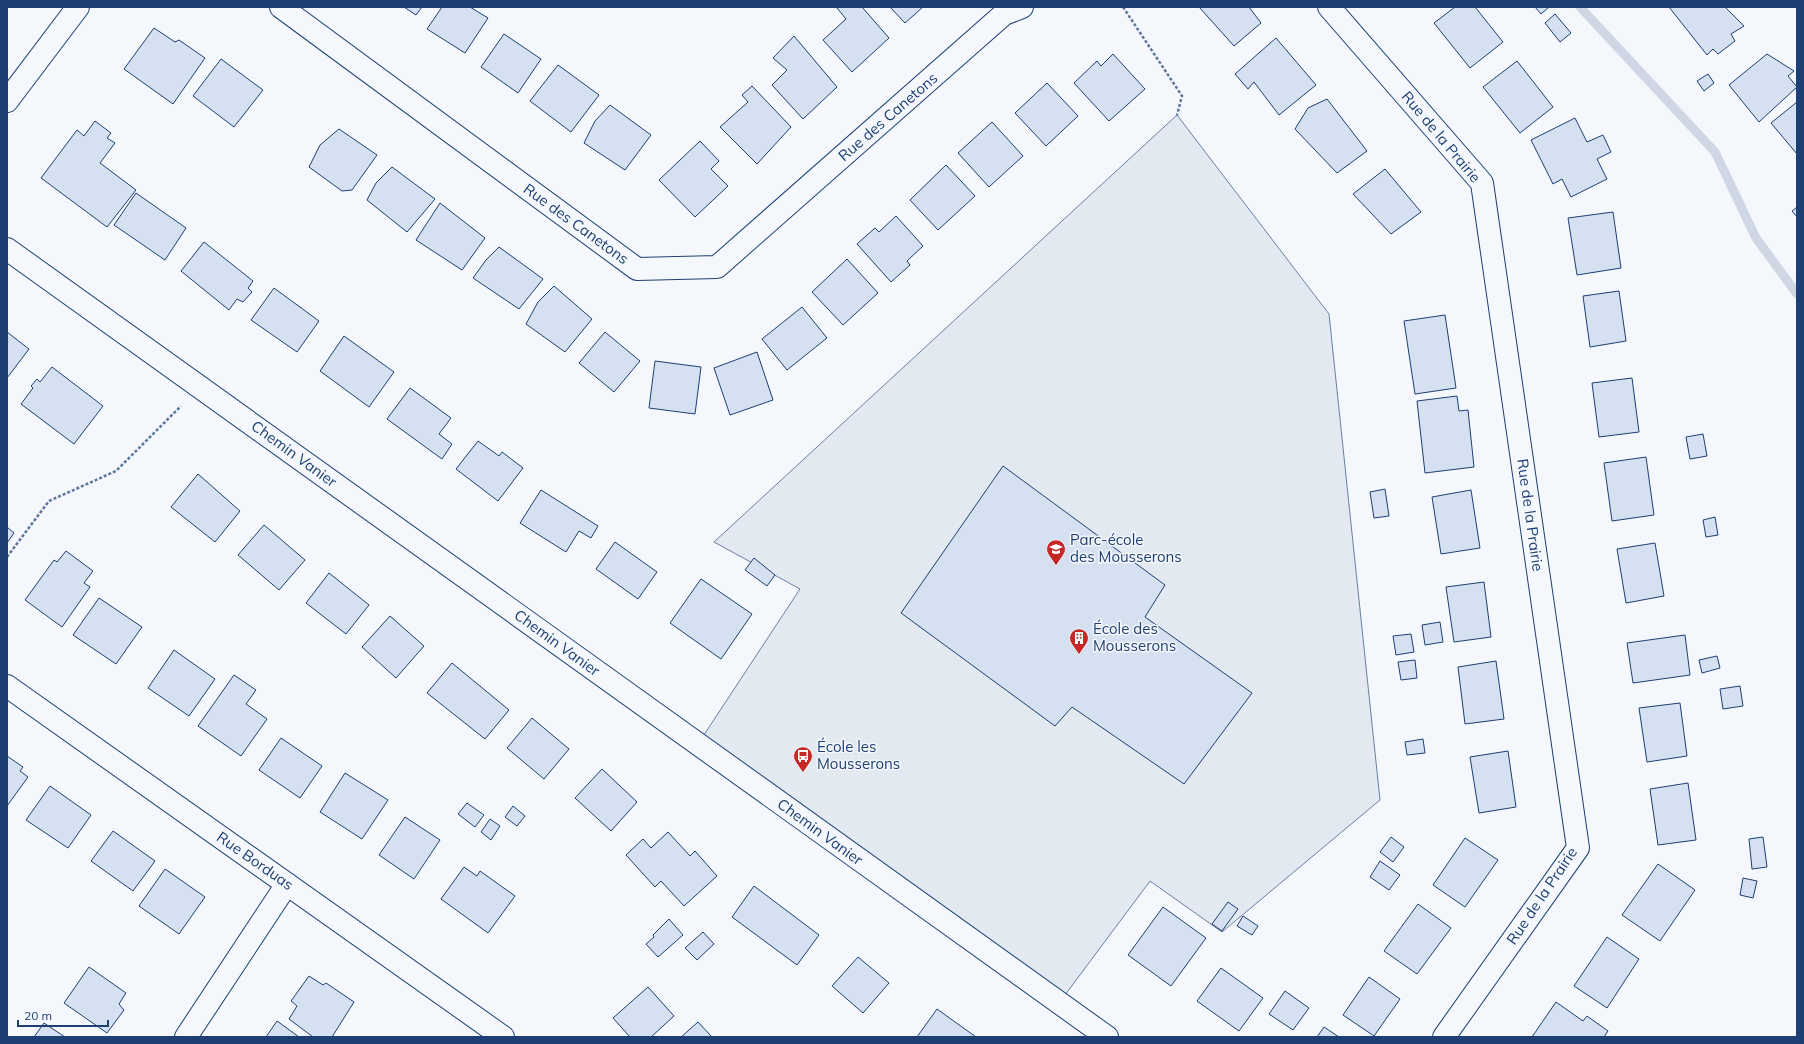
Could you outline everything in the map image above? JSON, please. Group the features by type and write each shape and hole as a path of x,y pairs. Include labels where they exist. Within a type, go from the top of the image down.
{"street":[{"path":"7,101 78,7"},
{"name":"Rue des Canetons","path":"281,7 637,269 717,267 1004,14 1022,7"},
{"name":"Rue de la Prairie","path":"1329,7 1482,183 1578,848 1444,1037"},
{"name":"Chemin Vanier","path":"7,249 1107,1037"},
{"name":"Rue Borduas","path":"7,686 503,1037"},
{"path":"186,1037 287,884"}],"path":[{"path":"1123,7 1182,96 1177,115"},
{"path":"7,557 49,501 116,471 200,387"}],"shaded area":[{"name":"Parc-école des Mousserons","path":"1177,115 1329,314 1380,800 1222,932 1150,881 1059,1003 698,744 800,589 714,542"}],"building":[{"path":"404,7 422,7 416,15"},
{"path":"442,7 470,7 488,18 465,53 427,29"},
{"path":"862,7 889,38 852,72 823,40 846,19 837,8"},
{"path":"890,7 923,7 905,23"},
{"path":"1199,7 1249,7 1261,23 1234,46"},
{"path":"1455,7 1475,7 1503,42 1470,68 1434,23"},
{"path":"1535,7 1549,7 1541,14"},
{"path":"1669,7 1725,7 1744,26 1731,34 1735,41 1718,54 1713,49 1707,55"},
{"path":"1555,14 1571,33 1560,42 1545,23"},
{"path":"154,28 175,42 179,40 205,58 173,104 124,69"},
{"path":"504,34 541,59 518,93 481,67"},
{"path":"794,36 837,87 803,119 772,85 787,70 773,58"},
{"path":"1276,38 1316,85 1279,115 1254,82 1248,89 1235,74"},
{"path":"1113,54 1145,89 1109,121 1074,83 1097,61 1101,66"},
{"path":"1767,54 1794,71 1788,76 1797,87 1759,122 1729,85"},
{"path":"221,59 263,90 234,127 193,96"},
{"path":"1517,61 1553,107 1520,133 1483,87"},
{"path":"558,65 599,95 571,132 530,101"},
{"path":"1708,74 1714,83 1704,91 1697,81"},
{"path":"1047,83 1078,116 1046,146 1015,113"},
{"path":"752,86 791,127 757,164 720,127 748,102 742,95"},
{"path":"1327,99 1367,151 1337,173 1295,129 1308,108"},
{"path":"1797,102 1797,154 1771,123"},
{"path":"610,105 651,135 625,170 584,143 595,121"},
{"path":"1575,118 1587,142 1603,135 1611,152 1597,159 1607,179 1571,197 1562,179 1553,184 1531,140"},
{"path":"95,121 111,133 107,138 115,143 100,163 136,190 107,227 41,178 77,130 84,136"},
{"path":"992,122 1023,156 989,187 958,153"},
{"path":"339,129 377,155 352,190 342,191 309,167 320,145"},
{"path":"700,141 719,161 711,169 728,186 695,217 659,180"},
{"path":"946,165 975,196 938,230 910,200"},
{"path":"392,167 435,199 407,232 367,200 376,183"},
{"path":"1385,169 1421,212 1391,234 1353,194"},
{"path":"136,193 186,228 165,260 114,225"},
{"path":"440,203 485,238 462,270 416,240"},
{"path":"1797,207 1797,217 1792,211"},
{"path":"1613,212 1621,268 1577,275 1568,218"},
{"path":"896,216 923,246 907,261 910,265 891,282 857,244 875,228 879,232"},
{"path":"204,242 253,281 248,288 252,292 243,302 237,299 229,310 181,271"},
{"path":"499,247 543,279 519,309 473,278 486,260"},
{"path":"847,259 878,293 843,325 812,292"},
{"path":"554,286 592,319 565,352 526,324 538,302"},
{"path":"274,288 319,321 297,352 251,320"},
{"path":"1619,291 1626,341 1590,347 1583,296"},
{"path":"802,307 827,338 787,370 762,339"},
{"path":"1445,315 1456,388 1415,394 1404,321"},
{"path":"7,332 29,349 7,378"},
{"path":"605,332 640,361 614,392 579,363"},
{"path":"344,336 394,372 369,407 320,371"},
{"path":"757,352 773,400 730,415 714,368"},
{"path":"655,361 701,367 695,414 649,408"},
{"path":"52,367 103,406 74,444 21,404 33,388 31,386 37,379 40,382"},
{"path":"1632,378 1639,432 1599,437 1592,383"},
{"path":"410,388 451,418 439,434 452,444 442,459 387,419"},
{"path":"1457,396 1459,411 1468,410 1474,467 1425,473 1417,401"},
{"path":"1703,434 1707,456 1690,459 1686,437"},
{"path":"478,441 499,456 502,452 523,468 498,501 456,469"},
{"path":"1646,457 1654,515 1612,521 1604,463"},
{"name":"École des Mousserons","path":"1003,466 1165,585 1145,617 1252,693 1184,784 1072,707 1055,726 901,613"},
{"path":"198,474 240,511 215,542 171,507"},
{"path":"1385,489 1389,516 1374,518 1370,492"},
{"path":"541,490 598,526 591,538 579,531 566,552 520,523"},
{"path":"1471,490 1480,548 1441,554 1432,497"},
{"path":"1715,517 1718,535 1706,537 1703,520"},
{"path":"264,525 305,560 279,590 238,555"},
{"path":"7,527 14,533 7,543"},
{"path":"615,542 657,572 638,599 596,569"},
{"path":"1655,543 1664,596 1626,603 1617,549"},
{"path":"66,551 93,571 84,583 90,587 62,627 25,600 54,560 57,562"},
{"path":"754,558 775,575 767,586 745,570"},
{"path":"329,573 369,605 346,634 306,603"},
{"path":"701,579 752,614 721,659 670,623"},
{"path":"1484,582 1491,637 1454,642 1446,587"},
{"path":"99,598 142,627 116,664 73,635"},
{"path":"390,616 424,646 396,678 362,647"},
{"path":"1440,622 1443,642 1425,645 1422,625"},
{"path":"1411,634 1414,652 1396,655 1393,636"},
{"path":"1685,635 1690,675 1633,683 1627,643"},
{"path":"174,650 215,679 189,716 148,688"},
{"path":"1717,656 1720,668 1702,673 1699,660"},
{"path":"1415,660 1417,678 1401,680 1398,662"},
{"path":"1496,661 1504,719 1465,724 1458,667"},
{"path":"452,663 509,710 485,739 427,693"},
{"path":"234,675 256,690 246,704 267,719 241,756 198,726"},
{"path":"1740,686 1743,706 1723,709 1720,689"},
{"path":"1680,703 1687,756 1647,762 1639,708"},
{"path":"532,718 569,749 544,779 507,748"},
{"path":"281,738 322,766 300,798 259,770"},
{"path":"1423,739 1425,753 1407,755 1405,742"},
{"path":"1508,751 1516,807 1479,813 1470,757"},
{"path":"7,756 23,767 20,771 28,777 7,806"},
{"path":"602,769 637,802 611,831 575,798"},
{"path":"345,773 388,800 362,839 320,812"},
{"path":"1688,783 1696,840 1658,845 1650,789"},
{"path":"50,786 91,815 68,848 26,820"},
{"path":"467,803 484,815 475,827 458,814"},
{"path":"513,806 525,816 517,826 505,817"},
{"path":"405,817 440,840 414,879 379,855"},
{"path":"490,819 500,826 491,840 481,832"},
{"path":"113,831 155,861 133,891 91,861"},
{"path":"668,832 690,856 695,851 717,876 684,906 661,881 655,887 626,855 643,839 651,848"},
{"path":"1391,837 1404,847 1393,862 1380,852"},
{"path":"1763,837 1767,867 1752,869 1749,839"},
{"path":"1465,838 1498,860 1465,907 1433,885"},
{"path":"1380,861 1400,875 1389,890 1370,877"},
{"path":"1658,864 1695,890 1660,941 1622,915"},
{"path":"464,867 477,876 480,871 515,896 488,933 441,899"},
{"path":"165,869 205,897 179,934 139,906"},
{"path":"1743,878 1757,881 1753,898 1740,895"},
{"path":"754,886 819,935 797,965 732,917"},
{"path":"1228,902 1238,909 1222,931 1212,924"},
{"path":"1418,904 1451,928 1417,974 1384,951"},
{"path":"1163,907 1206,938 1171,986 1128,955"},
{"path":"1243,916 1258,926 1252,935 1237,926"},
{"path":"669,919 683,935 658,957 646,944"},
{"path":"703,932 714,944 697,960 685,948"},
{"path":"1607,937 1639,959 1607,1008 1574,986"},
{"path":"858,957 889,983 863,1013 832,986"},
{"path":"89,967 126,993 119,1004 124,1010 107,1033 64,1003"},
{"path":"1221,968 1263,998 1239,1031 1197,1001"},
{"path":"309,976 323,985 326,983 354,1002 332,1037 313,1037 289,1019 297,1006 291,1001"},
{"path":"1369,977 1400,999 1374,1036 1343,1015"},
{"path":"648,987 674,1016 651,1037 630,1037 613,1018"},
{"path":"1285,991 1309,1008 1293,1030 1269,1014"},
{"path":"1556,1002 1583,1021 1587,1016 1608,1031 1604,1037 1532,1037"},
{"path":"937,1009 976,1037 917,1037"},
{"path":"277,1021 299,1037 266,1037"},
{"path":"698,1022 712,1037 681,1037"},
{"path":"44,1023 65,1037 34,1037"},
{"path":"1324,1027 1339,1037 1317,1037"}],"waterway":[{"path":"1580,7 1715,152 1756,238 1797,294"}],"place":[{"name":"Parc-école des Mousserons","path":"1056,566"},
{"name":"École des Mousserons","path":"1079,655"},
{"name":"École les Mousserons","path":"803,773"}]}
